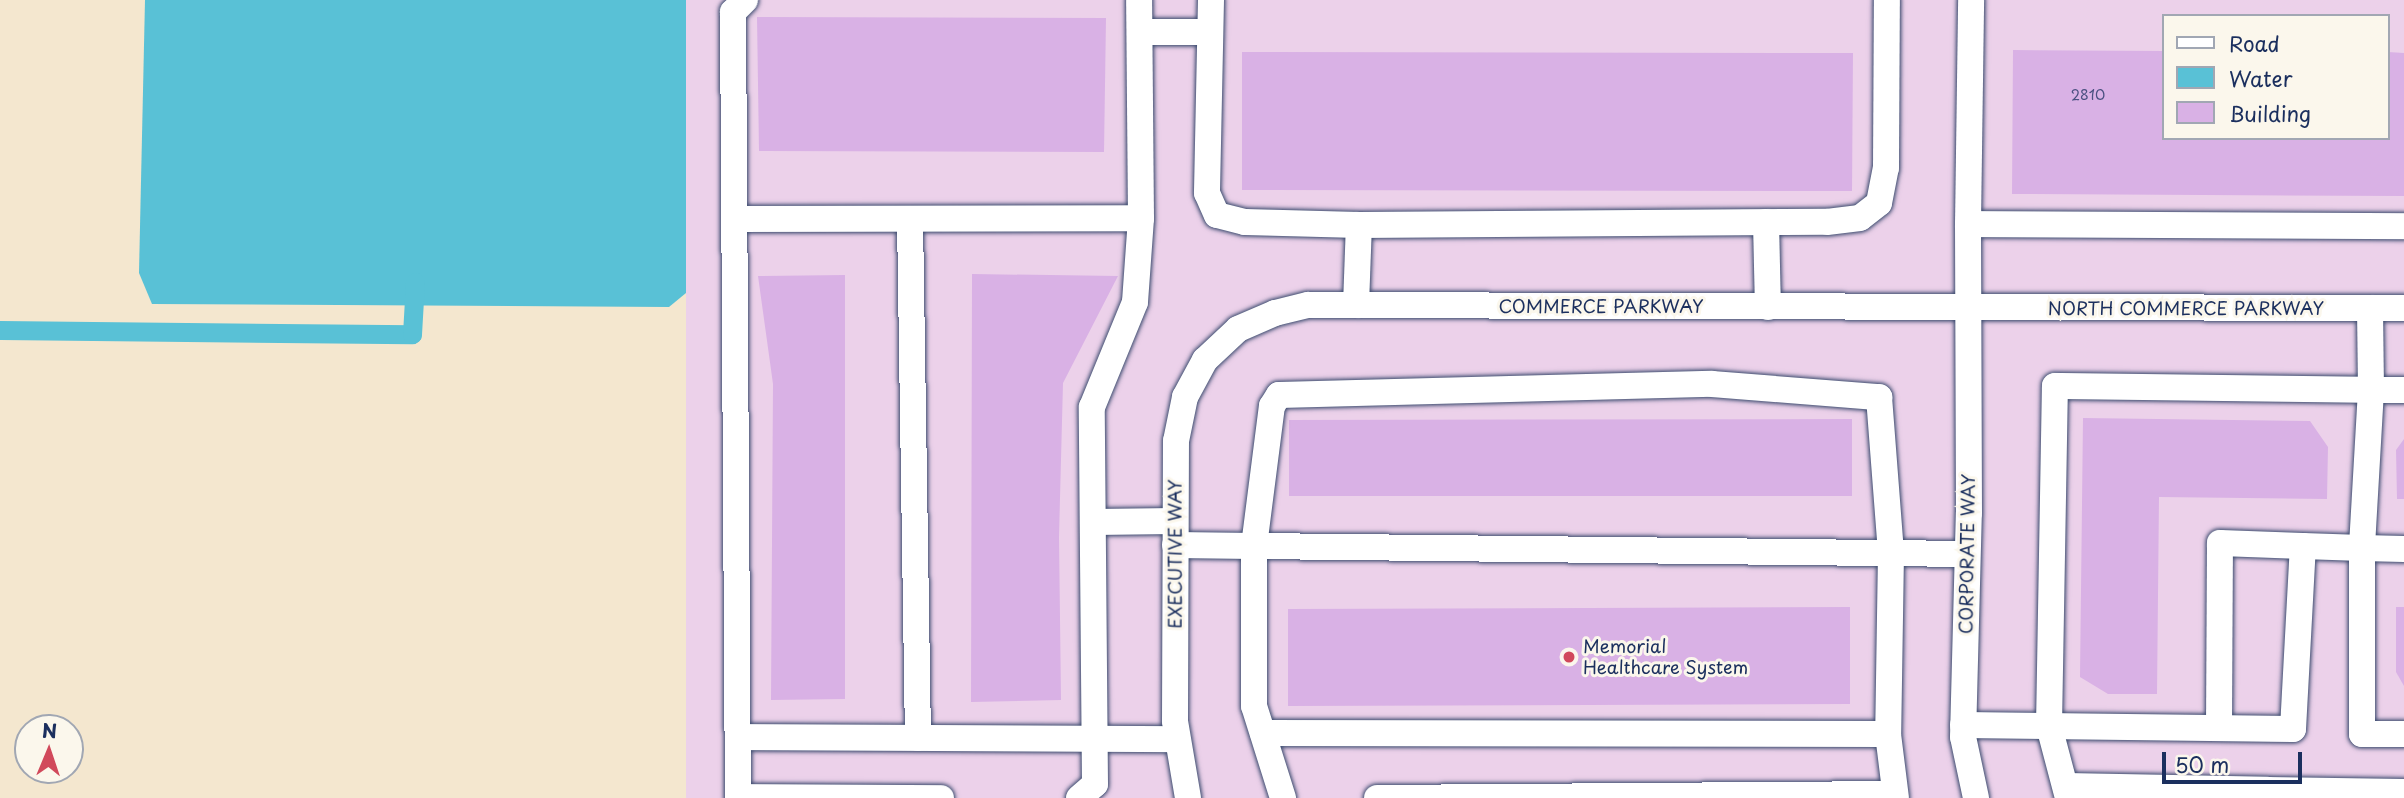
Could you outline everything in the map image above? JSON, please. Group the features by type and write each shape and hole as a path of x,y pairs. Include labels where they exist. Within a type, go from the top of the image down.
{"street":[{"path":"745,0 733,12 738,797 941,798"},
{"path":"1091,793 1096,739 1092,407 1135,302 1141,218 1139,0"},
{"path":"1211,0 1207,193 1217,215 1245,222 1359,225 1766,222 1860,218 1878,202 1886,168 1887,0"},
{"name":"CORPORATE WAY","path":"1971,0 1967,554 1963,725 1976,798"},
{"path":"1140,32 1210,32"},
{"path":"734,219 1141,218"},
{"path":"910,219 918,738"},
{"path":"1766,222 1768,307"},
{"path":"1968,224 2404,226"},
{"path":"1356,305 1359,225"},
{"name":"COMMERCE PARKWAY","path":"1238,329 1275,313 1308,305 1968,308"},
{"name":"NORTH COMMERCE PARKWAY","path":"1968,308 2404,308"},
{"path":"2370,308 2371,390 2362,548 2362,734 2404,734"},
{"name":"EXECUTIVE WAY","path":"1188,798 1177,740 1176,441 1185,397 1205,360 1238,329"},
{"path":"1283,798 1254,706 1254,546 1272,406 1279,395 1712,384 1879,397 1891,553 1888,734 1895,796 1377,798"},
{"path":"2404,390 2055,386 2049,726 2067,792 2404,792"},
{"path":"1094,522 1254,546 1967,554"},
{"path":"2219,728 2220,542 2404,549"},
{"path":"1963,725 2292,729 2303,546"},
{"path":"1263,733 1888,734"},
{"path":"738,737 1177,740"}],"shaded area":[{"path":"686,0 2404,0 2404,798 686,798"}],"water":[{"path":"145,0 686,0 686,293 669,307 152,304 139,273"}],"building":[{"path":"757,17 1106,18 1104,152 759,151"},
{"path":"2013,50 2162,51 2162,140 2390,140 2390,52 2404,53 2404,196 2012,194"},
{"path":"1242,52 1853,53 1852,191 1242,190"},
{"path":"972,274 1118,276 1063,383 1059,537 1061,700 971,702"},
{"path":"845,275 845,699 771,700 773,384 758,276"},
{"path":"2083,418 2310,421 2328,447 2327,499 2159,497 2157,694 2108,694 2080,677"},
{"path":"1852,419 1852,496 1289,496 1289,420"},
{"path":"2404,439 2404,499 2397,499 2396,450"},
{"name":"Memorial Healthcare System","path":"1850,607 1850,704 1288,706 1288,609"},
{"path":"2396,607 2404,607 2404,686 2396,672"}],"waterway":[{"path":"0,330 412,334 415,282"}],"place":[{"name":"Memorial Healthcare System","path":"1569,657"}]}
